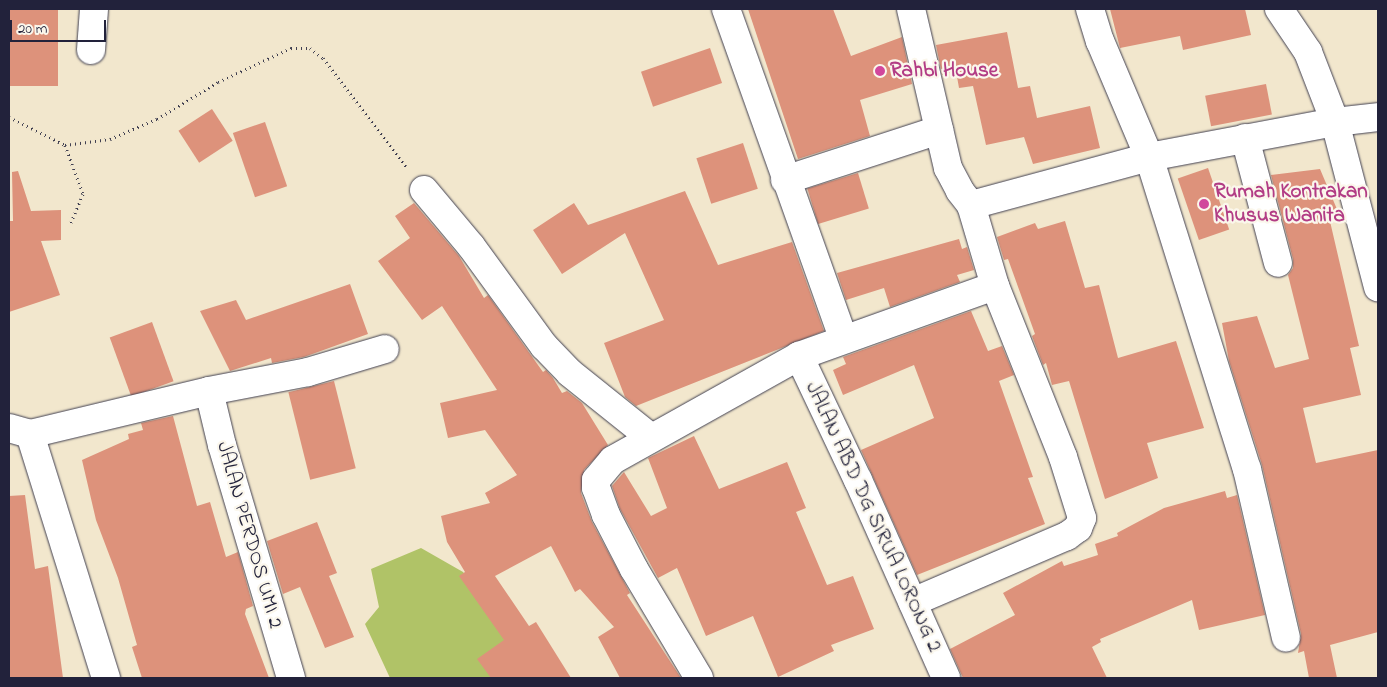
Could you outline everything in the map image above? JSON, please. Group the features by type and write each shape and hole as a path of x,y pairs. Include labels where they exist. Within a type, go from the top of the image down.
{"street":[{"path":"91,50 94,9"},
{"path":"726,9 842,338"},
{"path":"911,9 948,168 960,191 971,204 995,286 1063,457 1082,518 1078,528 1067,536 913,602"},
{"path":"1090,9 1100,42 1149,157 1247,469 1286,638"},
{"path":"1279,9 1308,52 1335,122 1378,287"},
{"path":"971,204 1149,157 1335,122 1378,117"},
{"path":"785,180 939,130"},
{"path":"1246,138 1278,263"},
{"path":"424,190 471,246 544,346 570,373 651,438"},
{"path":"699,678 634,569 596,488 596,480 613,460 799,356 842,338 995,286"},
{"path":"106,678 19,431 308,372 386,349"},
{"name":"JALAN ABD DG SIRUA LORONG 2","path":"799,356 913,602 946,678"},
{"name":"JALAN PERDOS UMI 2","path":"209,391 222,445 291,678"}],"path":[{"path":"9,117 65,145 110,139 157,119 218,82 291,48 310,48 323,58 424,190"},
{"path":"65,145 83,194 70,225"}],"green space":[{"path":"421,548 463,572 508,627 534,678 390,678 365,624 379,607 371,569"}],"building":[{"path":"9,9 58,9 58,86 9,86"},
{"path":"748,9 833,9 851,56 902,37 912,84 860,100 870,136 798,159"},
{"path":"1110,9 1245,9 1251,35 1183,50 1180,36 1120,48"},
{"path":"1007,32 1018,88 1030,86 1037,118 1090,106 1100,148 1033,164 1024,137 986,145 973,86 959,88 956,71 942,75 936,45"},
{"path":"710,48 722,83 653,107 641,72"},
{"path":"1266,84 1272,114 1211,126 1205,96"},
{"path":"212,109 233,141 199,163 178,131"},
{"path":"265,122 287,186 255,197 233,133"},
{"path":"743,143 758,189 711,204 696,158"},
{"name":"Rumah Kontrakan Khusus Wanita","path":"1208,168 1229,229 1199,240 1178,178"},
{"path":"1320,169 1339,214 1329,217 1359,346 1350,348 1361,395 1303,408 1316,463 1378,450 1378,632 1330,645 1337,678 1309,678 1304,651 1298,653 1301,634 1262,465 1229,361 1222,323 1257,316 1275,368 1309,359 1288,275 1293,268 1293,259 1271,175"},
{"path":"18,171 31,211 61,210 61,240 41,241 60,295 9,312 9,221 13,221 12,172"},
{"path":"858,173 869,208 818,224 807,188"},
{"path":"685,191 718,265 792,242 824,331 636,406 625,397 604,343 664,320 625,233 562,274 533,230 574,203 588,225"},
{"path":"414,203 459,256 484,298 488,295 543,372 546,370 562,393 567,391 582,403 608,445 584,470 581,493 592,522 630,593 627,595 681,678 620,678 598,637 614,627 580,589 575,592 551,546 495,576 529,626 536,622 571,678 491,678 477,659 504,640 459,576 465,572 447,542 441,516 490,503 485,493 517,475 485,430 448,438 440,403 497,390 442,306 422,320 378,261 410,238 395,216"},
{"path":"1065,221 1085,288 1099,285 1118,358 1176,341 1204,428 1147,443 1158,478 1105,499 1069,381 1052,385 1046,363 1043,365 1032,336 1035,334 1008,259 1004,260 997,237 1035,223 1038,229"},
{"path":"959,239 962,249 967,247 974,270 957,275 960,282 890,307 884,288 846,300 837,273"},
{"path":"350,284 368,334 304,357 272,363 271,358 230,371 200,311 236,300 246,320"},
{"path":"971,311 988,351 1002,346 1014,375 999,381 1033,477 1028,478 1045,524 917,575 861,450 934,418 914,365 843,395 833,370 846,364 843,357"},
{"path":"152,322 174,381 131,397 110,337"},
{"path":"334,381 356,468 310,480 288,392"},
{"path":"173,416 197,506 210,502 226,557 238,552 253,606 246,609 245,614 269,678 142,678 132,647 137,645 118,578 96,520 82,460 129,439 128,434 143,430 141,423"},
{"path":"694,436 719,489 787,462 806,508 796,512 827,585 853,576 874,629 831,645 834,651 778,677 753,616 706,636 677,568 658,578 620,509 612,486 624,472 651,516 667,508 648,458"},
{"path":"1225,491 1227,498 1237,495 1265,615 1199,630 1192,600 1100,639 1101,642 1092,647 1107,678 963,678 950,649 1015,615 1003,593 1062,561 1064,566 1098,555 1095,544 1118,536 1117,533 1164,508"},
{"path":"25,495 35,569 48,566 63,678 9,678 9,496"},
{"path":"317,522 337,573 329,576 354,637 325,648 300,587 283,594 267,541"}],"place":[{"name":"Rahbi House","path":"880,71"},
{"name":"Rumah Kontrakan Khusus Wanita","path":"1204,204"}]}
